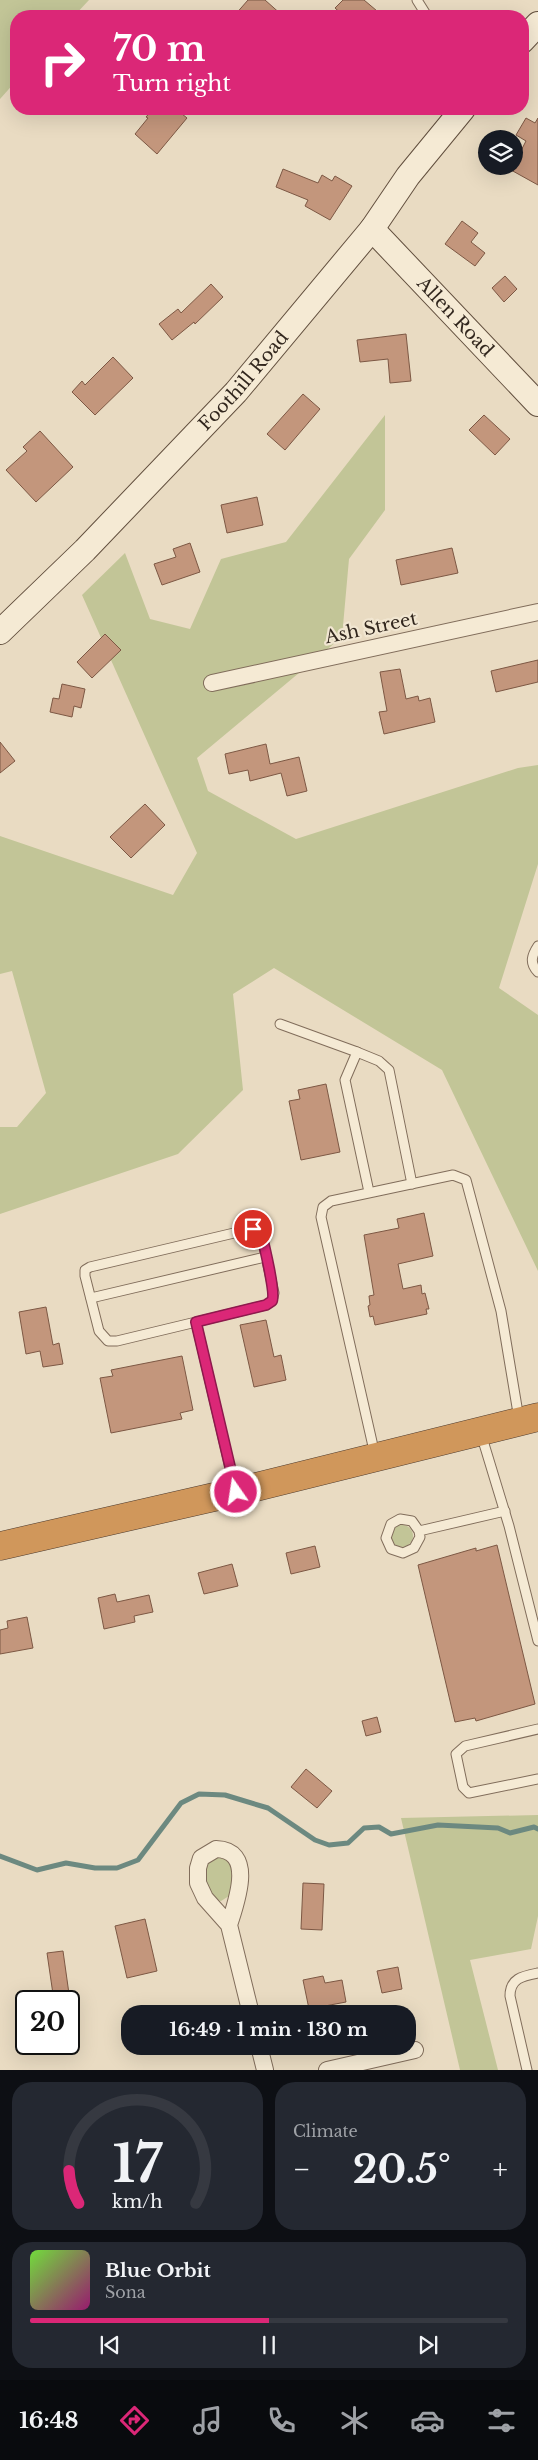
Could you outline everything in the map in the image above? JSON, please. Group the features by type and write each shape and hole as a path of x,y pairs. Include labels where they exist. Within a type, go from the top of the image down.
{"highway":[{"path":"0,1546 236,1492 529,1419"}],"street":[{"path":"529,34 538,24"},
{"name":"Foothill Road","path":"0,632 85,550 236,392 372,229 408,176 458,115"},
{"name":"Allen Road","path":"372,229 538,404"},
{"name":"Ash Street","path":"212,683 538,612"},
{"path":"229,1925 249,2005"},
{"path":"261,2055 265,2070"},
{"path":"326,2070 393,2055"}],"lane":[{"path":"538,946 532,958 534,967 538,972"},
{"path":"280,1024 379,1060 389,1070 412,1184"},
{"path":"356,1052 345,1080 369,1192"},
{"path":"376,1457 321,1212 327,1202 453,1175 462,1177 468,1184 501,1311 514,1403 529,1419"},
{"path":"251,1229 261,1233 266,1257 274,1293 272,1301 266,1305 117,1341 108,1341 99,1331 85,1276 86,1270 90,1267 251,1229"},
{"path":"91,1298 266,1257"},
{"path":"196,1322 236,1492"},
{"path":"480,1431 505,1511 538,1641"},
{"path":"419,1531 505,1511"},
{"path":"538,1729 465,1746 456,1754 463,1787 469,1793 538,1778"},
{"path":"527,2070 510,1996 510,1988 518,1978 538,1973"}],"green space":[{"path":"0,0 89,0 80,10 10,10 10,88 0,99"},
{"path":"385,415 385,510 349,559 342,637 197,758 208,791 296,839 518,768 538,765 538,864 499,988 538,1015 538,1271 442,1070 274,968 233,994 243,1090 178,1154 0,1214 0,1127 17,1127 46,1093 12,971 0,974 0,836 173,895 197,853 82,595 125,553 150,619 190,629 221,559 286,542"},
{"path":"402,1525 410,1528 413,1536 410,1544 402,1547 394,1544 391,1536 394,1528"},
{"path":"538,1815 538,1916 531,1949 470,1960 498,2070 460,2070 401,1818"},
{"path":"215,1856 228,1860 233,1871 229,1896 221,1901 216,1900 204,1883 206,1864"}],"building":[{"path":"248,0 265,0 276,10 239,10"},
{"path":"343,0 364,0 376,10 337,10 335,8"},
{"path":"148,115 183,115 187,118 157,154 135,134 148,118 146,117"},
{"path":"526,118 535,123 538,118 538,185 520,175 523,175 523,147 526,141 523,139 523,130 519,130"},
{"path":"283,169 318,183 322,175 332,181 335,176 352,186 330,220 305,206 308,200 276,187"},
{"path":"462,221 478,233 471,242 485,253 475,266 445,244"},
{"path":"505,276 517,289 504,302 492,288"},
{"path":"211,284 223,297 195,324 194,322 172,340 159,324 178,309 181,313"},
{"path":"406,334 411,381 390,383 388,359 360,362 357,340"},
{"path":"113,357 133,378 95,415 72,392 82,381 85,385"},
{"path":"303,394 320,409 285,450 267,434"},
{"path":"484,415 510,439 495,455 469,430"},
{"path":"40,431 73,467 36,502 6,470 27,451 23,447"},
{"path":"257,497 263,525 227,533 221,505"},
{"path":"190,543 200,572 162,585 154,564 176,557 173,549"},
{"path":"452,548 458,573 401,585 396,560"},
{"path":"105,634 121,650 92,678 77,662"},
{"path":"538,660 538,682 496,692 491,671"},
{"path":"400,669 406,699 418,696 419,701 430,698 435,722 384,734 379,712 387,711 380,672"},
{"path":"62,684 85,689 81,708 74,706 72,717 50,712 53,698 59,699"},
{"path":"0,742 15,761 0,773"},
{"path":"266,744 270,764 299,757 307,791 287,796 281,773 250,781 248,770 229,774 225,754"},
{"path":"145,804 165,825 131,858 110,837"},
{"path":"326,1084 340,1152 301,1160 289,1101 300,1099 298,1090"},
{"path":"424,1213 433,1256 398,1264 403,1289 421,1285 422,1294 425,1293 429,1309 426,1309 427,1314 375,1325 373,1316 370,1317 368,1306 370,1305 369,1296 374,1295 364,1235 399,1228 397,1219"},
{"path":"46,1307 53,1345 59,1343 63,1364 43,1367 40,1351 26,1354 19,1312"},
{"path":"266,1320 274,1357 281,1355 286,1380 254,1387 240,1325"},
{"path":"182,1356 193,1410 180,1413 182,1419 111,1433 100,1378 113,1376 111,1370"},
{"path":"497,1545 535,1704 476,1721 475,1718 455,1722 418,1565 476,1548 476,1551"},
{"path":"315,1546 320,1567 291,1574 286,1553"},
{"path":"232,1564 238,1586 204,1594 198,1573"},
{"path":"115,1594 117,1602 149,1595 153,1612 134,1616 135,1622 104,1629 98,1598"},
{"path":"27,1617 33,1648 0,1654 0,1630 8,1628 7,1621"},
{"path":"377,1717 381,1732 366,1736 362,1721"},
{"path":"306,1769 332,1791 317,1808 291,1787"},
{"path":"303,1883 324,1884 322,1930 301,1929"},
{"path":"145,1919 157,1971 127,1978 115,1926"},
{"path":"63,1951 68,1990 52,1990 47,1953"},
{"path":"398,1967 402,1989 382,1993 377,1971"},
{"path":"323,1976 325,1983 342,1980 346,2002 330,2005 308,2005 303,1980"}],"waterway":[{"path":"0,1856 37,1870 66,1863 95,1868 117,1868 138,1860 181,1803 199,1794 225,1795 268,1808 315,1840 329,1845 348,1843 364,1828 379,1827 391,1834 438,1825 498,1828 510,1833 534,1827 538,1829"}],"route":[{"path":"236,1492 196,1322 266,1305 272,1301 274,1293 265,1246 260,1231 253,1229"}]}
